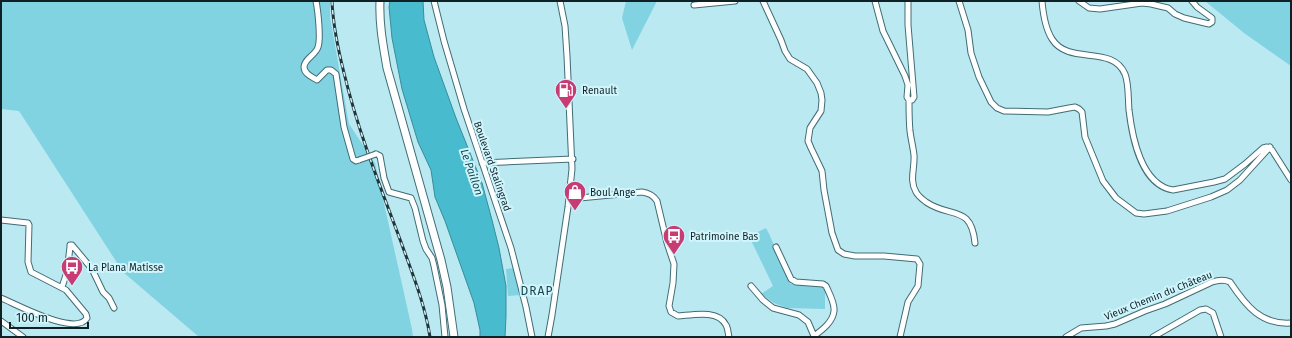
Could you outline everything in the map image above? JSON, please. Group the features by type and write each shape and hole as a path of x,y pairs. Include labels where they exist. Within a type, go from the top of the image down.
{"main road":[{"path":"380,1 381,31 387,68 441,260 447,287 454,337"},
{"path":"384,1 384,25 390,67 451,287 457,337"}],"street":[{"path":"316,1 319,43 316,51 308,59 304,67 306,73 317,80 327,70 331,70 336,74 344,127 353,159 356,161 376,154 380,156 384,178 389,192 411,198 426,249 432,258 439,286 445,337"},
{"name":"Boulevard Stalingrad","path":"434,1 464,109 511,248 532,337"},
{"path":"548,337 570,199 573,159 565,26 560,1"},
{"path":"694,5 735,1"},
{"path":"763,1 785,51 790,59 807,70 816,83 820,93 822,100 820,111 810,128 808,141 822,171 832,233 838,250 844,254 855,256 884,256 917,259 920,264 918,286 908,302 900,337"},
{"path":"874,1 883,30 906,76 908,85 907,98 909,100 910,132 914,157 912,168 913,183 916,193 931,205 962,215 966,218 973,227 975,243"},
{"path":"908,1 908,25 914,97 912,100 909,100"},
{"path":"959,1 968,30 971,53 979,77 991,102 997,108 1004,111 1048,112 1075,107 1079,109 1082,112 1085,137 1102,181 1116,198 1136,213 1144,214 1167,212 1227,190 1240,180 1271,148"},
{"path":"1042,1 1046,26 1052,39 1061,49 1075,54 1100,57 1114,61 1120,66 1126,75 1132,132 1139,156 1149,174 1160,185 1167,189 1173,190 1225,179 1263,148 1271,148"},
{"path":"1079,1 1089,8 1100,9 1142,3 1151,4 1168,8 1175,14 1194,21 1209,24 1212,22 1212,18 1197,7 1192,1"},
{"path":"1271,148 1291,180"},
{"path":"482,163 573,159"},
{"path":"570,199 642,192 650,194 654,197 657,201 667,243 674,264 673,284 669,309 678,316 706,315 718,318 724,322 729,337"},
{"path":"1,220 28,223 28,262 31,272 64,289 87,316 86,321 79,324 45,318 1,298"},
{"path":"64,289 70,245 72,245 92,269 103,292 109,298 114,308"},
{"path":"751,286 762,300 773,308 799,315 808,322 813,337 830,322 834,311 833,303 826,286 823,284 796,282 791,279 776,247"},
{"name":"Vieux Chemin du Château","path":"1066,337 1081,328 1115,324 1219,280 1226,280 1230,282 1251,309 1261,317 1270,321 1291,323"},
{"path":"1153,337 1200,310 1206,309 1213,313 1221,337"},
{"path":"1,321 23,337"}],"shaded area":[{"path":"1,1 330,1 330,17 349,124 375,163 413,337 199,337 123,272 19,111 1,109"},
{"path":"626,1 657,1 632,50 622,18"},
{"path":"1205,1 1291,1 1291,66 1244,33"},
{"path":"766,228 791,284 825,286 825,309 787,308 774,303 761,294 773,286 749,236"},
{"path":"514,268 521,295 508,296 506,269"}],"water":[{"name":"Le Paillon","path":"390,1 423,1 424,20 434,57 482,183 499,248 506,286 505,337 480,337 480,330 474,303 435,197 431,170 418,142 402,89 392,38 389,7"}],"railway":[{"path":"332,1 336,37 356,116 418,289 430,337"}],"place":[{"name":"Renault","path":"566,110"},
{"name":"Boul Ange","path":"575,212"},
{"name":"Patrimoine Bas","path":"674,256"},
{"name":"La Plana Matisse","path":"72,286"}],"district":[{"name":"DRAP","path":"537,291"}]}
